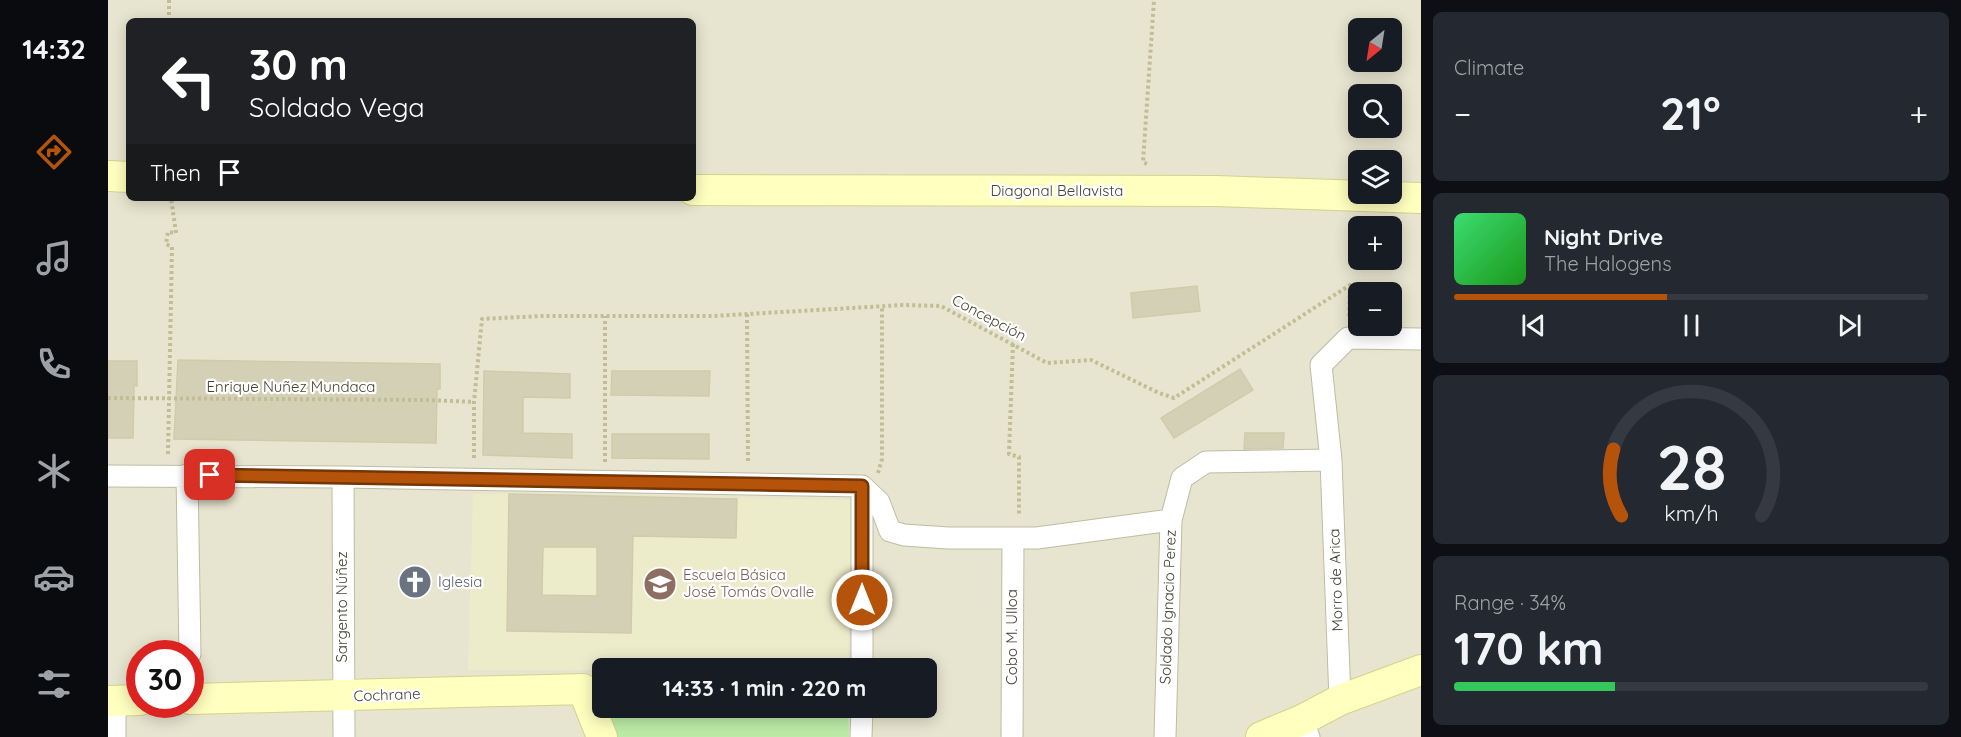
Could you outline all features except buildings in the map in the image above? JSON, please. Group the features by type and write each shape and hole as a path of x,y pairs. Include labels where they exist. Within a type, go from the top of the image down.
{"street":[{"path":"108,176 126,177"},
{"name":"Diagonal Bellavista","path":"696,190 1216,191 1421,198"},
{"path":"1348,339 1421,339"},
{"name":"Morro de Arica","path":"1340,700 1332,460 1321,365 1348,339"},
{"name":"Soldado Ignacio Perez","path":"1165,737 1171,520 1182,478 1206,462 1332,460"},
{"path":"177,475 189,640"},
{"path":"108,476 343,477 748,484 867,490 879,502 890,531 904,536 948,538 1037,538 1171,520"},
{"name":"Sargento Núñez","path":"343,477 342,696 344,737"},
{"path":"862,658 867,490"},
{"name":"Cobo M. Ulloa","path":"1012,737 1016,538"},
{"path":"1261,737 1305,729 1340,700 1421,670"},
{"name":"Cochrane","path":"204,699 583,689 602,737"},
{"path":"115,737 121,701"},
{"path":"861,737 862,718"}],"path":[{"path":"169,0 169,18"},
{"path":"1153,166 1143,162 1154,0"},
{"path":"171,201 176,233 168,232 166,244 172,247 170,398 177,475"},
{"name":"Concepción","path":"474,402 482,319 541,316 747,314 941,306 1047,363 1091,360 1174,398 1350,285 1348,339"},
{"path":"867,490 882,459 882,307"},
{"path":"747,314 748,484"},
{"path":"605,316 605,482"},
{"path":"1013,344 1009,454 1019,457 1016,538"},
{"name":"Enrique Nuñez Mundaca","path":"108,398 474,402"},
{"path":"474,402 474,479"}],"shaded area":[{"path":"108,0 1421,0 1421,737 108,737"},
{"name":"Escuela Básica José Tomás Ovalle","path":"473,494 852,500 848,658 592,658 592,670 468,670"}],"green space":[{"path":"603,718 848,718 849,737 611,737"}],"place":[{"name":"Iglesia","path":"415,582"},
{"name":"Escuela Básica José Tomás Ovalle","path":"660,584"}],"route":[{"path":"210,475 862,486 862,600"}]}
